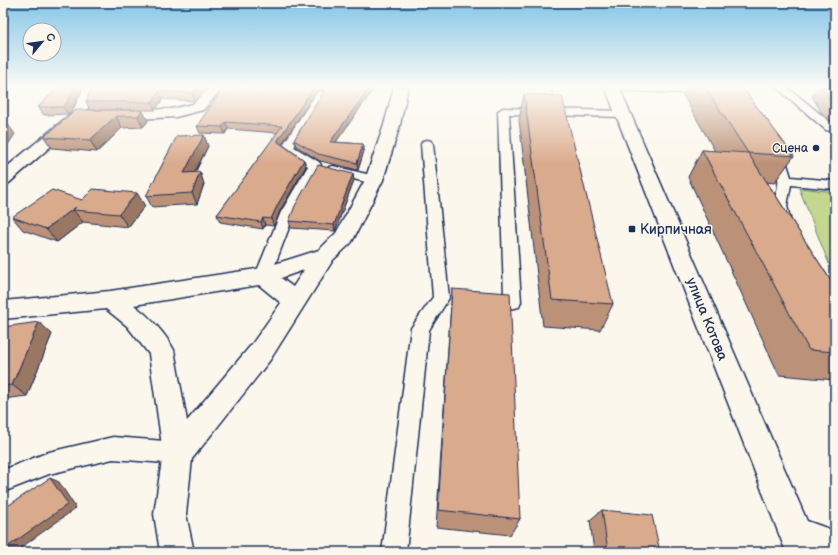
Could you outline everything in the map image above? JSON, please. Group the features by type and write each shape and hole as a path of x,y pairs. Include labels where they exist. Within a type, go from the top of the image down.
{"street":[{"path":"3,179 91,115 175,113"},
{"path":"178,453 261,352 326,255 344,238 374,180 395,113"},
{"name":"улица Котова","path":"622,114 799,543"},
{"path":"3,310 110,300 263,276 326,255"},
{"path":"263,276 295,301"},
{"path":"110,300 135,319 160,350 178,453 170,514 177,552"},
{"path":"799,543 835,548"}],"lane":[{"path":"308,113 287,148 316,165 374,180"},
{"path":"477,300 513,302 503,113"},
{"path":"578,113 622,114"},
{"path":"812,113 830,128 835,130"},
{"path":"394,552 420,328 448,298 428,144"},
{"path":"770,145 779,158 786,180 780,200 783,219 791,233"},
{"path":"263,276 288,212 316,165"},
{"path":"786,180 835,185"},
{"path":"3,481 49,463 113,448 178,453"}],"green space":[{"path":"799,188 835,192 835,279"}],"building":[{"path":"73,113 140,113 138,116 116,116 90,140 44,137"},
{"path":"206,113 296,113 278,142 304,160 278,204 271,219 263,218 261,222 217,215 282,126 226,122 222,127 197,126"},
{"path":"311,113 351,113 330,142 363,144 357,163 318,154 294,140"},
{"path":"527,113 566,113 613,304 552,300"},
{"path":"722,113 762,113 794,156 748,153"},
{"path":"3,123 7,123 3,129"},
{"path":"204,135 184,173 200,172 192,193 146,196 177,136"},
{"path":"702,150 748,153 835,287 835,352 809,350"},
{"path":"318,165 353,174 334,225 289,221 295,206"},
{"path":"93,189 137,193 119,214 73,210 76,207 46,229 12,217 52,190 82,200"},
{"path":"452,289 510,293 520,519 438,510"},
{"path":"39,322 12,385 3,386 3,327"},
{"path":"50,478 68,504 3,550 3,509"},
{"path":"602,510 652,515 660,552 608,552"}],"place":[{"name":"Сцена","path":"816,148"},
{"name":"Кирпичная","path":"632,229"}]}
